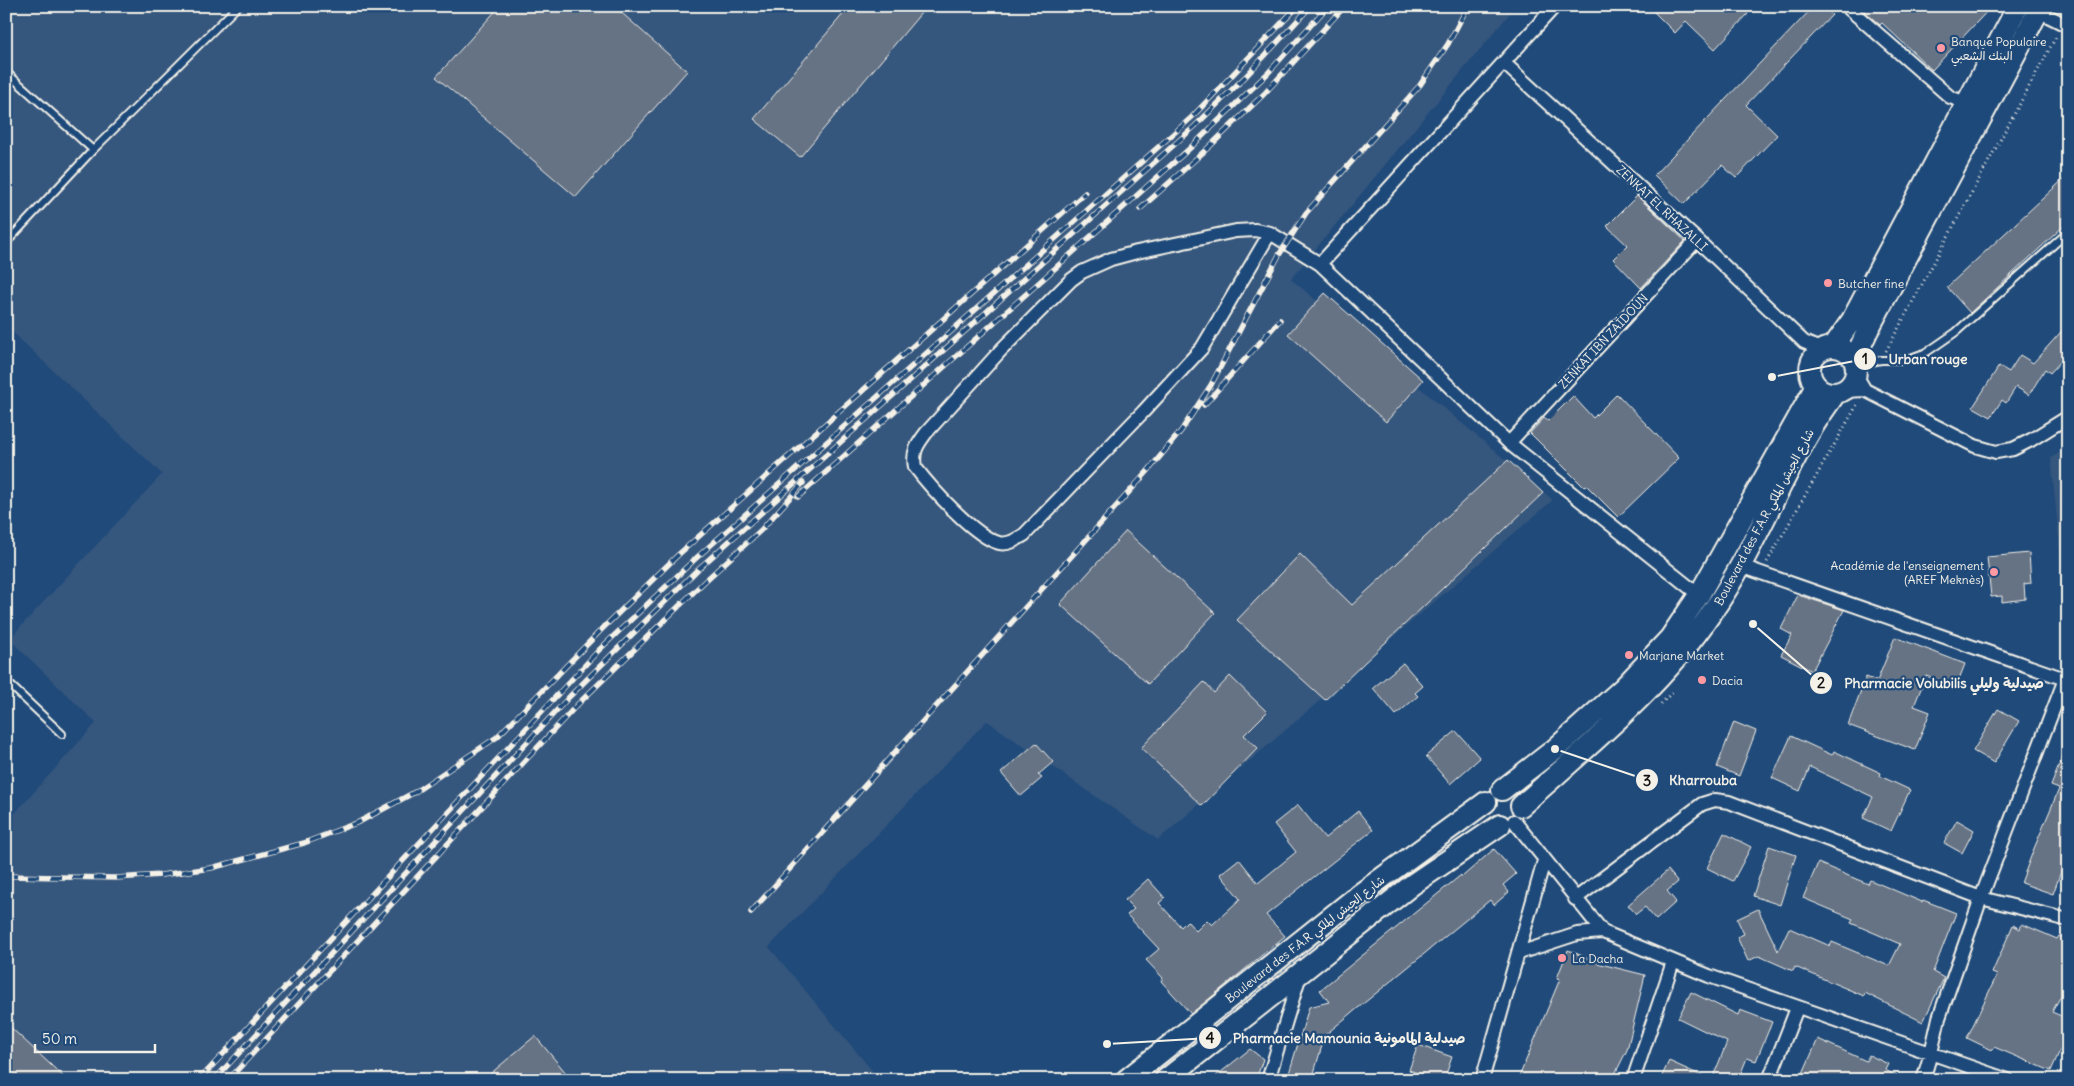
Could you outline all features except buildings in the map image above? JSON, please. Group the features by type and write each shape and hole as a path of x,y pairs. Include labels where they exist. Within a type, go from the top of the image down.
{"main road":[{"path":"1828,349 1845,350 1852,379 1823,392 1816,386 1811,377 1813,358 1828,349 1852,320 2018,6"},
{"name":"Boulevard des F.A.R شارع الجيش الملكي","path":"1166,1080 1414,884 1512,817 1643,696 1683,654 1741,566 1810,432 1852,379 1868,330 2040,9"},
{"name":"Boulevard des F.A.R شارع الجيش الملكي","path":"1126,1080 1360,894 1486,802 1492,793 1502,790 1554,749 1645,666 1670,638 1699,596 1816,386"},
{"path":"1486,802 1488,817 1491,821 1512,817 1517,796 1513,792 1502,790"}],"street":[{"path":"1320,264 1555,6"},
{"path":"1846,6 1950,97 1966,103"},
{"path":"2040,9 2066,24"},
{"name":"ZENKAT EL RHAZALLI","path":"1504,63 1697,240 1804,342 1828,349"},
{"path":"1270,233 1211,333 1197,353 1143,412 1024,535 1008,543 999,543 990,538 955,511 915,467 916,447 926,433 1002,350 1071,280 1082,272 1111,259 1137,252 1236,231 1255,230 1270,233 1320,264 1509,443 1699,596"},
{"name":"ZENKAT IBN ZAÏDOUN","path":"1509,443 1697,240"},
{"path":"1852,379 1975,446 1996,452 2014,449 2068,417"},
{"path":"1741,566 2067,679 1981,898 1939,1018 1923,1080"},
{"path":"1576,900 1702,804 1715,800 1729,802 1981,898 2068,920"},
{"path":"1512,817 1544,861 1603,932 1673,962 1797,1008 2008,1080"},
{"path":"1482,1080 1544,861"},
{"path":"1519,953 1577,934 1603,932"},
{"path":"1633,1080 1673,962"},
{"path":"1268,1080 1300,975"},
{"path":"1769,1080 1797,1008"}],"lane":[{"path":"6,243 93,150 238,6"},
{"path":"6,72 93,150"},
{"path":"1852,379 1881,360 1905,360 1926,352 1956,332 2068,232"},
{"path":"6,681 62,734"}],"path":[{"path":"1881,360 2066,24"},
{"path":"1760,573 1852,379"}],"shaded area":[{"path":"6,6 1516,6 1291,279 1553,500 1158,840 987,721 769,947 880,1080 6,1080 6,823 96,723 9,639 162,474 6,326"},
{"path":"2068,447 2068,588 2063,583 2051,458"}],"railway":[{"path":"199,1080 599,650 694,560 1192,117 1298,6"},
{"path":"214,1080 570,696 697,570 1194,127 1246,76 1311,6"},
{"path":"798,497 1189,149 1268,73 1328,6"},
{"path":"1140,209 1264,94 1345,6"},
{"path":"751,912 1148,471 1181,431 1211,385 1279,255 1306,213 1420,85 1448,44 1468,6"},
{"path":"6,876 116,878 161,875 211,868 304,843 359,822 415,792 497,737 602,629 679,554 1085,193"},
{"path":"1204,405 1280,320"},
{"path":"228,1080 577,705 705,581 761,530 803,483"}],"place":[{"name":"Banque Populaire البنك الشعبي","path":"1941,48"},
{"name":"Butcher fine","path":"1828,283"},
{"name":"Urban rouge","path":"1772,377"},
{"name":"Académie de l'enseignement (AREF Meknès)","path":"1994,572"},
{"name":"Pharmacie Volubilis صيدلية وليلي","path":"1753,624"},
{"name":"Marjane Market","path":"1629,655"},
{"name":"Dacia","path":"1702,680"},
{"name":"Kharrouba","path":"1555,749"},
{"name":"La Dacha","path":"1562,958"},
{"name":"Pharmacie Mamounia صيدلية المامونية","path":"1107,1044"}]}
